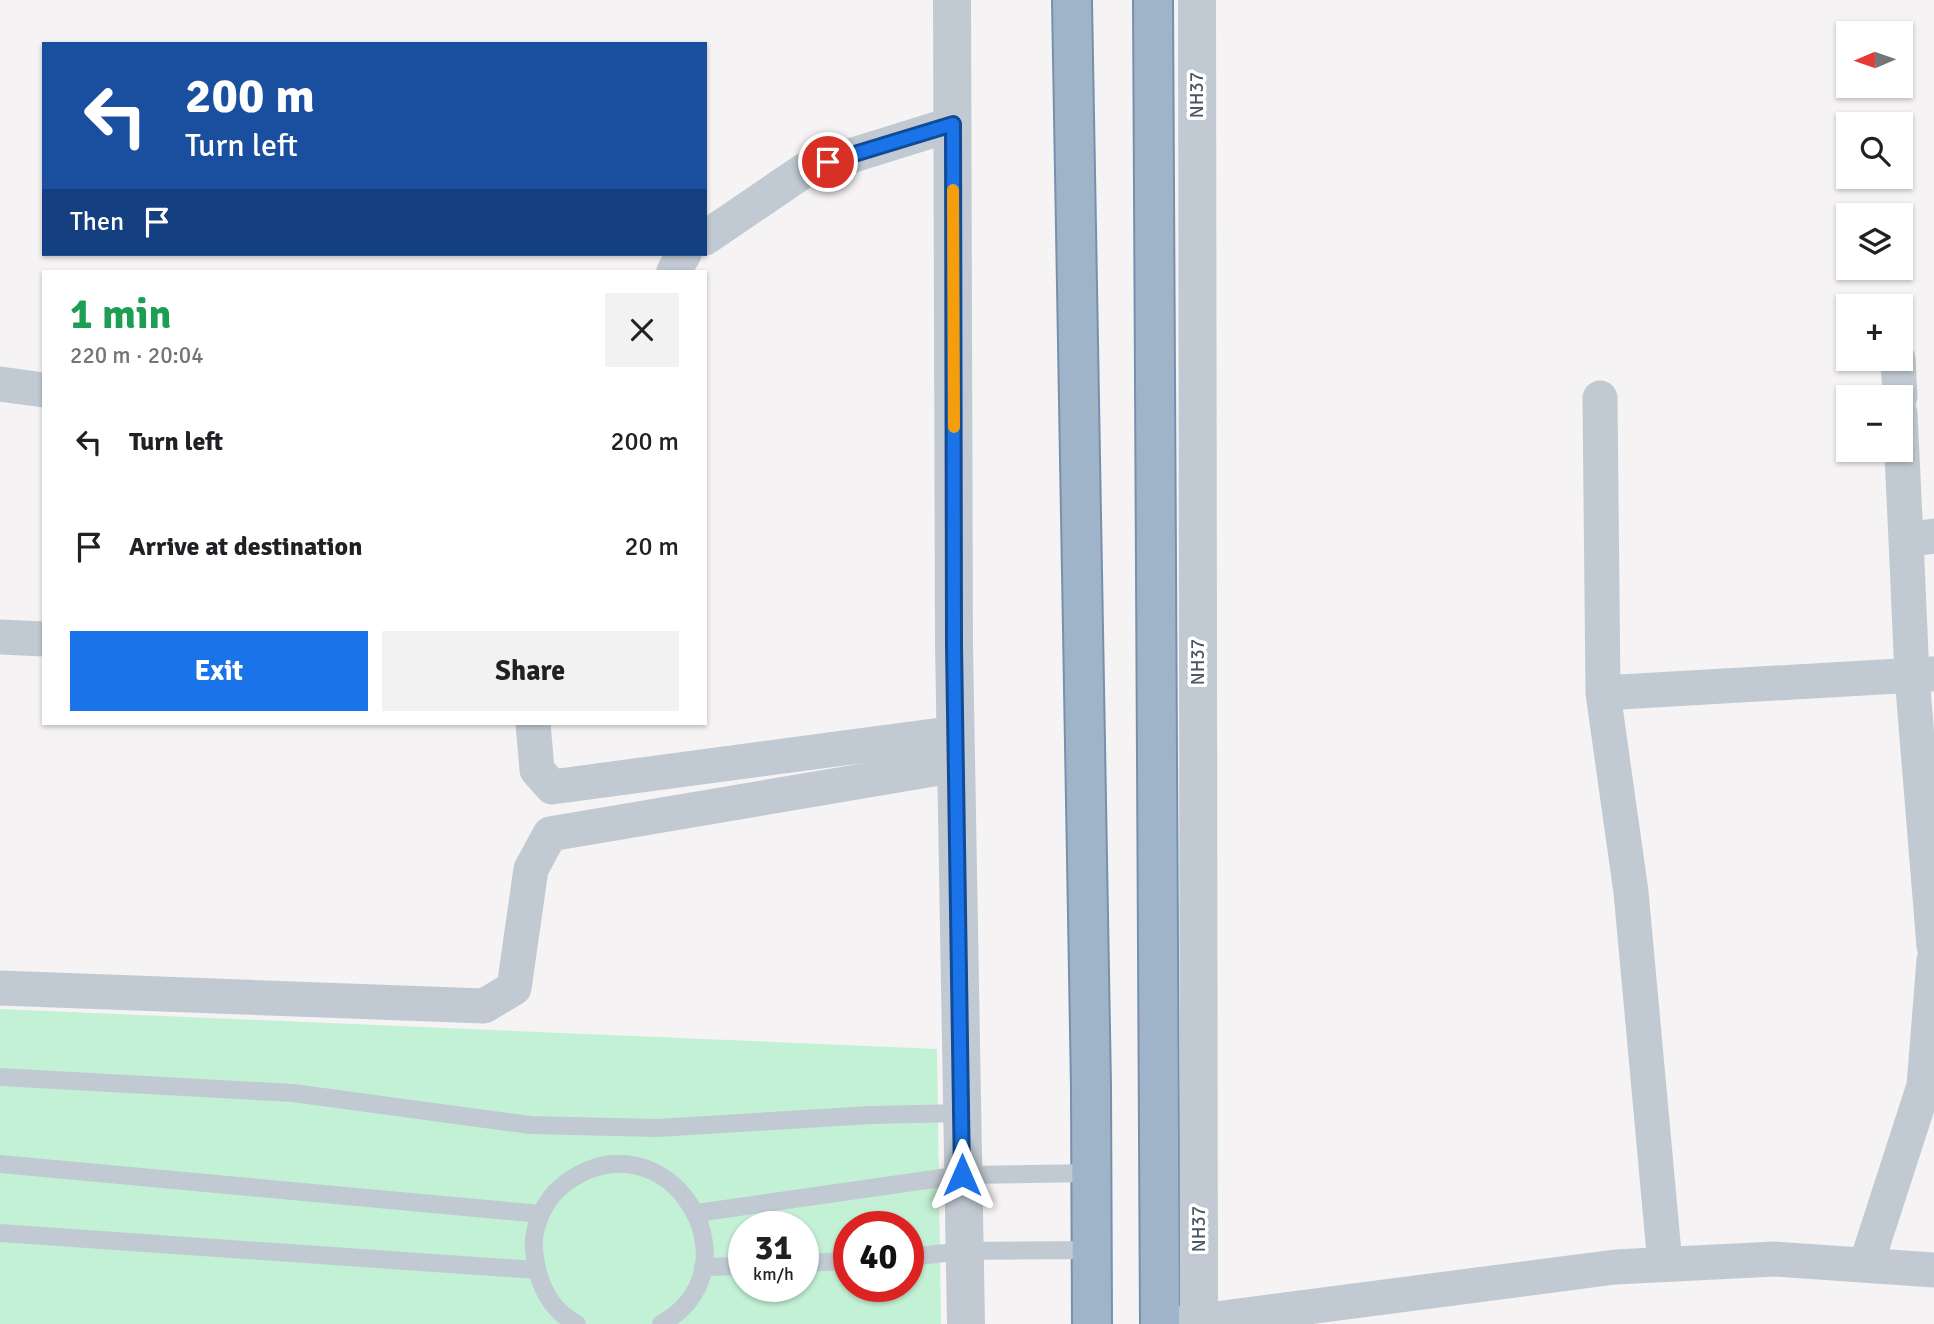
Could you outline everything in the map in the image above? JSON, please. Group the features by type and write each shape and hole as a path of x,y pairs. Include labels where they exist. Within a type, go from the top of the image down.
{"highway":[{"path":"1072,0 1092,1173 1092,1324"},
{"path":"1153,0 1160,1324"}],"street":[{"path":"953,0 956,749 966,1324"},
{"name":"NH37","path":"1192,1323 1197,0"},
{"path":"707,237 805,170 953,124"},
{"path":"0,384 42,390"},
{"path":"1600,398 1603,693 1631,892 1665,1264"},
{"path":"1908,462 1920,538 1934,946"},
{"path":"0,637 42,639"},
{"path":"1603,693 1923,675"},
{"path":"0,988 484,1006 514,988 531,869 550,834 552,788 537,770 533,725"},
{"path":"552,788 956,749"},
{"path":"550,834 956,749"},
{"path":"1867,1265 1924,1086 1934,960"},
{"path":"1192,1323 1615,1267 1775,1259 1934,1270"}],"lane":[{"path":"0,1077 293,1093 530,1125 657,1128 871,1115 962,1114"},
{"path":"0,1164 541,1214"},
{"path":"577,1324 566,1319 547,1297 536,1270 533,1242 541,1214 556,1190 578,1174 604,1165 632,1164 659,1173 681,1190 697,1213 704,1239 703,1267 693,1294 674,1317 661,1324"},
{"path":"697,1213 962,1175 1092,1173"},
{"path":"0,1233 536,1270"},
{"path":"924,1255 964,1251 1091,1251"},
{"path":"703,1267 728,1266"}],"green space":[{"path":"0,1009 937,1049 941,1324 0,1324"}],"slow traffic":[{"path":"953,190 954,427"}],"route":[{"path":"828,162 953,124 954,645 962,1175"}]}
